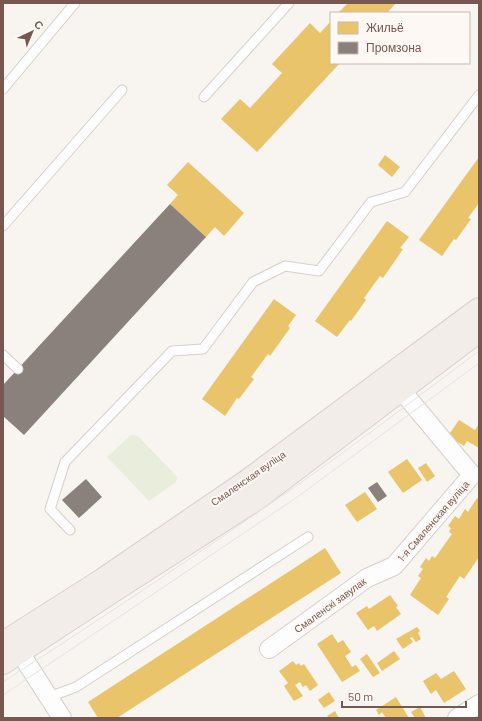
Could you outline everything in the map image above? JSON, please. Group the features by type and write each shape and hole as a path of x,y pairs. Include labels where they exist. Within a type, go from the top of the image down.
{"main road":[{"name":"Смаленская вуліца","path":"395,383 479,309"},
{"name":"Смаленская вуліца","path":"9,649 102,580 246,480 395,383 479,331"}],"street":[{"path":"395,383 476,475"},
{"name":"1-я Смаленская вуліца","path":"394,566 476,475"},
{"name":"Смаленскі завулак","path":"269,649 367,578 394,566"},
{"path":"9,649 49,697 62,718"},
{"path":"457,718 479,704"}],"lane":[{"path":"3,89 75,3"},
{"path":"204,96 289,3"},
{"path":"3,226 122,90"},
{"path":"70,530 50,509 65,462 172,351 203,349 253,282 285,266 320,271 371,202 405,192 479,95"},
{"path":"3,355 18,369"},
{"path":"49,697 76,687 308,537"}],"green space":[{"path":"131,435 138,436 177,477 176,482 149,501 107,457"}],"building: Жильё":[{"path":"348,3 396,3 388,12 339,12"},
{"path":"330,22 330,64 339,64 257,152 221,119 240,99 250,108 282,73 272,64 310,23 320,33"},
{"path":"385,155 400,167 392,177 378,165"},
{"path":"479,157 479,203 468,218 471,219 442,256 419,240"},
{"path":"188,162 244,213 224,236 215,227 206,237 170,204 178,195 167,185"},
{"path":"387,221 409,237 400,248 403,249 383,278 380,276 364,298 366,300 337,337 315,321"},
{"path":"274,299 296,315 288,326 290,328 270,356 268,354 251,377 254,379 239,399 237,398 225,416 202,399"},
{"path":"459,420 475,430 479,424 479,448 467,441 464,446 448,436"},
{"path":"407,459 422,480 403,493 388,472"},
{"path":"426,463 435,476 427,482 418,468"},
{"path":"365,492 377,509 357,522 345,505"},
{"path":"477,498 479,499 479,557 464,579 460,576 446,597 449,599 438,615 410,595 421,578 418,576 423,569 420,567 426,558 429,561 432,556 435,558 452,534 449,532 451,528 448,526 455,516 459,519 465,509 468,512"},
{"path":"325,548 341,573 117,718 98,718 88,702"},
{"path":"390,595 398,606 396,607 401,614 377,631 374,626 368,630 356,613 367,606 369,609"},
{"path":"417,627 420,631 418,633 421,639 416,642 412,637 410,638 413,642 403,649 396,639"},
{"path":"332,634 338,643 343,640 351,652 345,656 352,667 356,665 360,671 342,682 317,644"},
{"path":"394,651 400,659 382,671 377,663"},
{"path":"367,654 380,673 373,677 360,659"},
{"path":"293,661 296,665 299,663 301,666 304,664 318,685 310,691 306,685 303,687 300,682 295,685 303,696 294,701 284,686 288,683 279,671"},
{"path":"454,671 466,689 444,703 436,690 431,694 423,681 436,673 441,679"},
{"path":"329,692 335,701 324,708 318,700"},
{"path":"396,697 409,718 386,718 382,712 379,715 376,710"},
{"path":"420,707 426,718 415,718 411,712"},
{"path":"335,711 339,718 329,718 327,716"}],"building: Промзона":[{"path":"170,204 206,237 24,435 3,416 3,385"},
{"path":"86,479 102,497 79,518 62,500"},
{"path":"377,482 387,496 378,502 368,488"}],"tram line":[{"path":"3,682 147,588 289,491 479,351"},
{"path":"3,695 296,498 479,363"}]}
